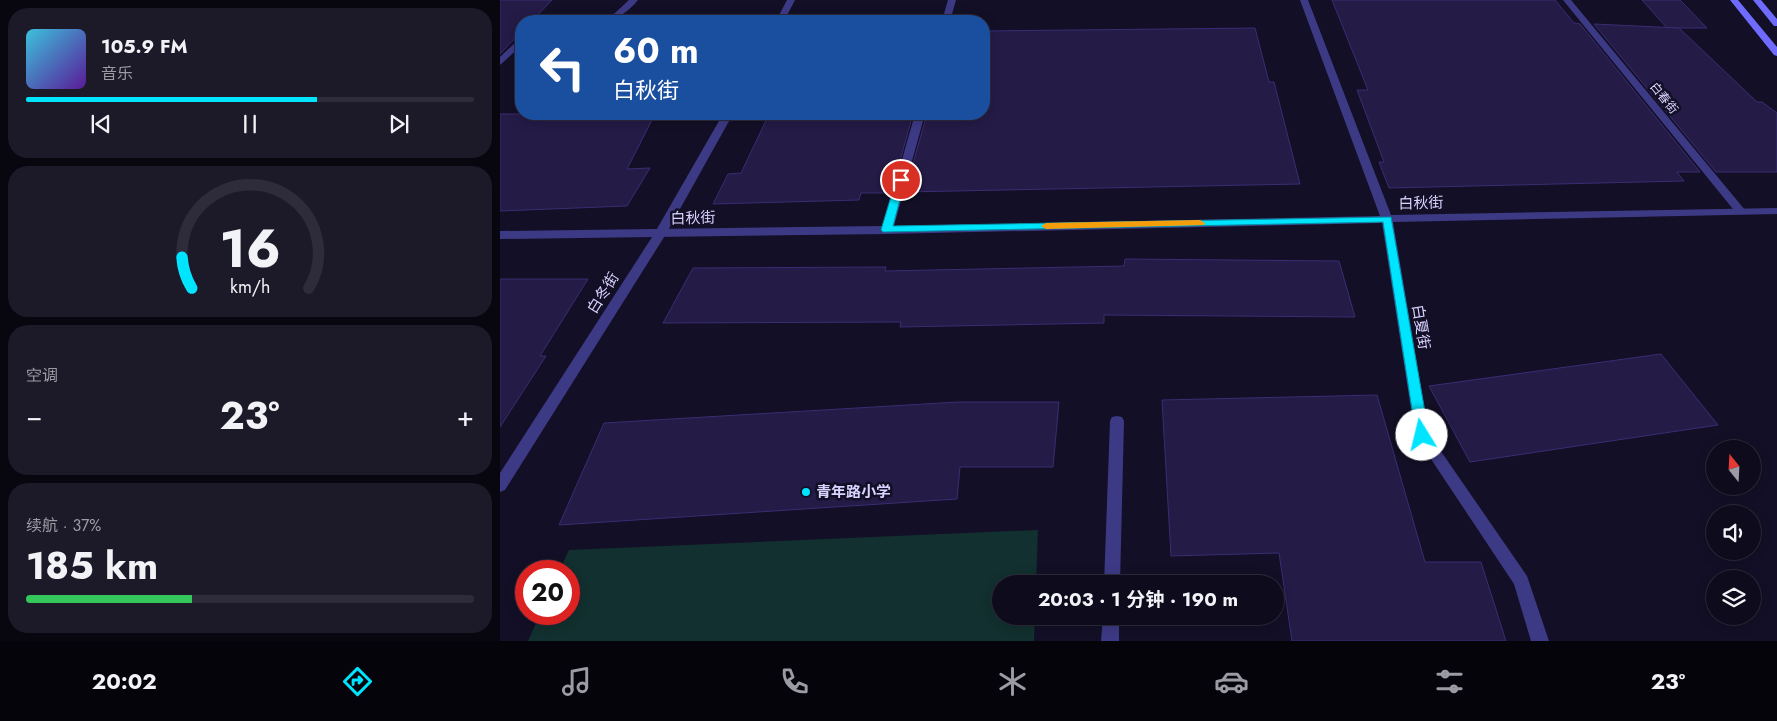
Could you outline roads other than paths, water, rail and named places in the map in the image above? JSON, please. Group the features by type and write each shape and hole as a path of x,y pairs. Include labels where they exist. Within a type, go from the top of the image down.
{"main road":[{"path":"1734,0 1777,53"},
{"path":"1757,0 1777,24"}],"street":[{"path":"618,15 634,0"},
{"path":"783,15 792,0"},
{"path":"948,15 952,0"},
{"name":"白夏街","path":"1304,0 1387,219 1422,435 1521,581 1540,641"},
{"name":"白春街","path":"1567,0 1741,212"},
{"path":"500,62 515,48"},
{"name":"白冬街","path":"500,486 660,234 725,120"},
{"path":"886,230 918,120"},
{"name":"白秋街","path":"500,235 886,230 1777,211"},
{"path":"1112,575 1117,421"},
{"path":"1110,641 1111,625"}],"place":[{"name":"青年路小学","path":"806,492"}]}
